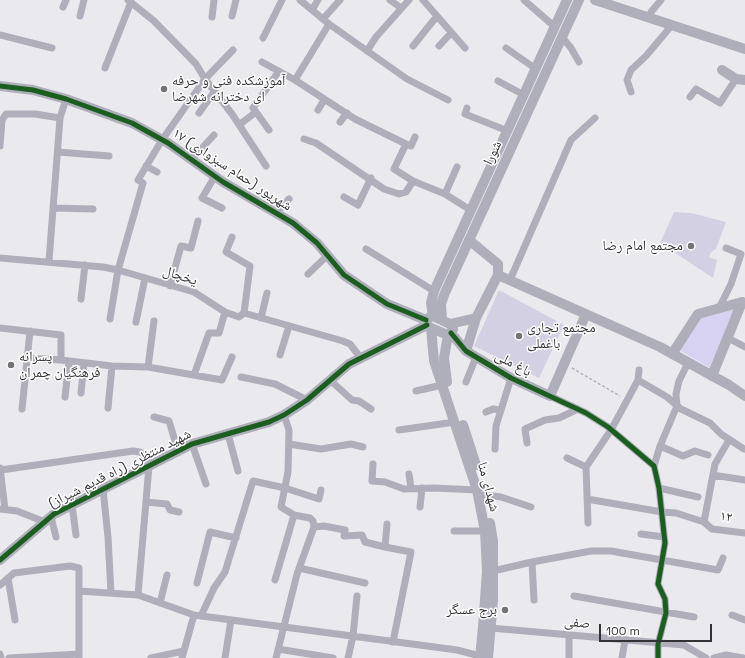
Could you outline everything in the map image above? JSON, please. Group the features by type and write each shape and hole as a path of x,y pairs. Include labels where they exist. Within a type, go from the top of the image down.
{"street":[{"path":"64,8 66,0"},
{"path":"80,16 84,0"},
{"path":"212,17 214,0"},
{"path":"232,16 236,0"},
{"path":"263,38 282,0"},
{"path":"300,0 326,21 407,79 448,100"},
{"path":"312,10 318,0"},
{"path":"294,80 326,21 340,0"},
{"path":"390,0 401,8"},
{"path":"367,51 376,37 409,0"},
{"path":"423,0 465,48"},
{"path":"524,0 555,27"},
{"name":"شورا","path":"438,325 431,303 434,291 472,211 567,0"},
{"name":"شورا","path":"438,325 441,304 579,0"},
{"path":"595,0 745,49"},
{"path":"618,0 631,12"},
{"path":"651,12 661,0"},
{"path":"105,68 130,1 154,21 196,64 266,166"},
{"path":"413,46 437,16"},
{"path":"632,92 627,80 631,70 646,56 672,25"},
{"path":"439,46 451,33"},
{"path":"0,35 52,48"},
{"path":"562,37 571,48 579,62"},
{"path":"506,48 536,69"},
{"path":"110,319 118,270 143,183 138,180 162,140 205,79 233,50"},
{"path":"262,62 294,80 355,119 411,146 415,137"},
{"path":"690,97 696,89 720,103 741,79 722,70"},
{"path":"269,130 253,108 279,71"},
{"path":"498,82 524,96"},
{"name":"۱۷ شهریور (حمام سبزواری)","path":"0,86 33,90 66,99 132,123 162,140 215,176 294,223 317,243 344,275 387,304 438,325"},
{"path":"199,113 214,92"},
{"path":"49,261 60,118 66,99"},
{"path":"318,110 324,100"},
{"path":"467,108 465,114 508,131"},
{"path":"239,125 256,112"},
{"path":"340,122 347,113"},
{"path":"0,146 1,120 6,114 35,114 60,118"},
{"path":"510,280 571,140 595,118"},
{"path":"192,160 214,135"},
{"path":"304,139 316,143 384,188 399,194 406,192 414,181"},
{"path":"406,144 394,169 414,181 445,194 472,211"},
{"path":"58,152 109,156"},
{"path":"146,166 157,172"},
{"path":"445,194 457,168"},
{"path":"215,176 202,198 222,208"},
{"path":"344,197 358,205 371,178"},
{"path":"276,213 289,199"},
{"path":"53,208 93,209"},
{"path":"170,286 181,246 191,248 198,221"},
{"path":"232,237 226,252 250,266 244,313"},
{"path":"466,351 476,318 498,275 498,264 469,240"},
{"path":"719,308 731,284 741,254 726,248"},
{"path":"366,249 434,291"},
{"path":"308,274 328,255"},
{"name":"یخچال","path":"0,258 103,266 118,270 194,292 225,312 239,317 244,313 350,344 360,357"},
{"path":"81,299 85,265"},
{"path":"498,275 660,347 729,385 745,396"},
{"path":"136,322 145,278"},
{"path":"261,318 267,293"},
{"path":"672,354 698,314 744,300"},
{"path":"712,376 744,300"},
{"path":"194,375 208,333 219,333 225,312"},
{"path":"586,314 550,396 586,413 611,430 654,466"},
{"name":"شهید منتظری (راه قدیم شیراز)","path":"0,560 48,519 103,489 192,444 269,422 284,415 307,400 349,364 360,357 438,325 476,318"},
{"path":"148,367 154,321"},
{"name":"باغ ملی","path":"438,325 466,351 476,358 511,378 550,396"},
{"name":"شهدای منا","path":"438,325 434,361 445,384 470,447 480,493 493,541 493,571 483,657"},
{"name":"شهدای منا","path":"438,325 445,350 445,384 455,422 480,493 485,531 487,628"},
{"path":"280,355 289,326"},
{"path":"0,328 61,335 60,360"},
{"path":"22,409 30,332"},
{"path":"728,338 745,347"},
{"path":"27,358 112,366 148,367 222,380 232,357"},
{"path":"466,382 476,358"},
{"path":"65,397 69,361"},
{"path":"81,393 84,363"},
{"path":"658,658 658,644 666,613 665,599 658,584 665,543 659,488 654,466 660,446 677,406 676,394 679,381 688,363"},
{"path":"108,408 112,366"},
{"path":"588,522 586,468 611,430 638,380 638,370"},
{"path":"241,377 275,384 307,400"},
{"path":"495,450 496,426 511,378"},
{"path":"330,380 352,400 359,401 371,409"},
{"path":"638,380 667,397 677,406 710,424 720,434 744,449"},
{"path":"416,391 445,384"},
{"path":"486,412 493,409 500,410"},
{"path":"527,443 525,429 545,420 559,418 578,409"},
{"path":"276,658 299,568 314,527 313,521 310,518 294,515 281,507 288,472 289,444 289,430 284,415"},
{"path":"154,417 170,421 178,451"},
{"path":"399,430 455,422"},
{"path":"228,434 238,471"},
{"path":"704,522 715,464 729,440"},
{"path":"192,444 206,484"},
{"path":"289,444 322,449 351,444 363,447"},
{"path":"660,446 683,456 695,451 708,455"},
{"path":"56,537 48,519 17,511 2,509 0,469 133,451 143,454 149,466 138,595"},
{"path":"567,458 586,468"},
{"path":"373,464 372,481 385,482 404,489 422,488 480,493 501,497 530,507"},
{"path":"409,474 411,488"},
{"path":"713,475 745,480"},
{"path":"151,658 183,655 197,615 226,572 253,481 285,488 318,499 321,490"},
{"path":"420,507 422,488"},
{"path":"659,488 698,498"},
{"path":"103,489 108,537 110,593"},
{"name":"۱۲","path":"587,499 676,513 704,522 712,529 745,533"},
{"path":"146,502 167,504 170,510 179,512"},
{"path":"72,505 76,535"},
{"path":"275,580 294,515"},
{"path":"386,547 387,524"},
{"path":"314,527 324,526 345,530 344,536 362,535 365,542 411,552 393,642"},
{"path":"454,531 485,531"},
{"path":"197,582 210,532 236,538"},
{"path":"641,534 664,536"},
{"path":"493,571 532,562 597,551 611,551 718,570 723,558"},
{"path":"532,562 534,600"},
{"path":"0,585 14,573 70,566 79,568 79,656 9,658"},
{"path":"299,568 365,583"},
{"path":"160,603 167,575"},
{"path":"8,578 15,620"},
{"path":"79,591 138,595 197,615 457,650 483,657"},
{"path":"348,658 357,596"},
{"path":"574,596 694,617"},
{"path":"732,615 745,620"},
{"path":"225,658 231,620"},
{"name":"صفی","path":"487,628 658,644 684,645 706,658"},
{"path":"569,636 569,658"},
{"path":"622,658 625,640"},
{"path":"278,649 332,658"},
{"path":"0,654 1,658"},
{"path":"714,658 726,655 743,658"}],"path":[{"path":"564,364 627,400"}],"shaded area":[{"path":"735,309 712,369 679,350 702,317"}],"building":[{"name":"مجتمع امام رضا","path":"674,212 691,213 726,222 716,249 711,252 709,257 717,260 713,278 660,243"},
{"name":"مجتمع تجاری باغملی","path":"499,290 564,325 539,378 474,346"}],"cycle path":[{"path":"0,86 33,90 66,99 132,123 168,143 223,182 293,223 317,243 344,275 387,304 426,320"},
{"path":"0,560 54,514 192,444 269,422 284,415 307,400 349,364 427,325"},
{"path":"451,333 466,351 511,378 586,413 608,427 654,466 659,488 665,543 658,584 665,599 666,613 658,644 658,658"}],"place":[{"name":"آموزشکده فنی و حرفه ای دخترانه شهرضا","path":"164,89"},
{"name":"مجتمع امام رضا","path":"691,246"},
{"name":"مجتمع تجاری باغملی","path":"519,336"},
{"name":"پسرانه فرهنگیان چمران","path":"11,365"},
{"name":"برج عسگر","path":"505,610"}]}
